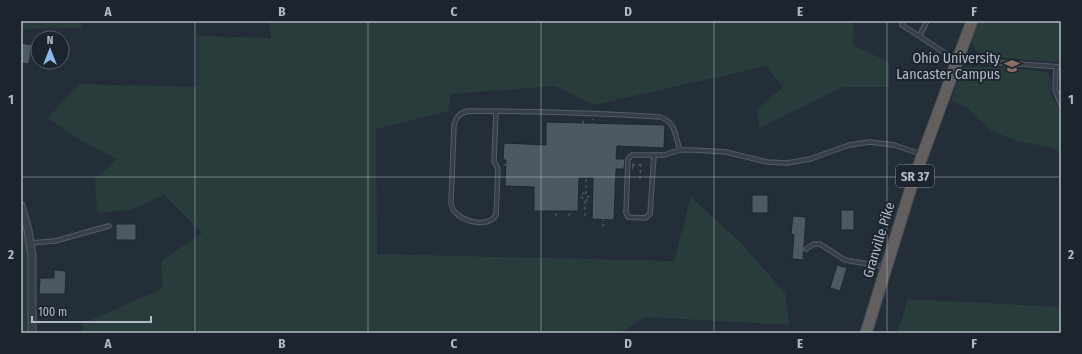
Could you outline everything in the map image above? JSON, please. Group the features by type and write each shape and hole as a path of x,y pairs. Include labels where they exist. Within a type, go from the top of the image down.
{"highway":[{"name":"Granville Pike","path":"866,333 922,155 972,21"}],"street":[{"path":"21,206 31,243 32,333"}],"lane":[{"path":"904,21 902,24 948,55 975,61 1056,68 1061,67"},
{"path":"920,35 927,21"},
{"path":"1056,68 1055,84 1061,106"},
{"path":"496,111 494,161 498,169 496,215 494,219 487,222 466,220 457,216 451,206 455,122 460,114 465,111 496,111 660,117 670,121 673,125 680,150"},
{"path":"654,155 650,214 645,218 630,217 626,213 628,158 632,155 654,155 668,155 680,150 726,152 767,162 787,163 810,159 849,145 879,142 894,145 922,155"},
{"path":"31,243 55,241 109,226"},
{"path":"806,249 814,244 820,244 845,260 886,267"}],"path":[{"path":"582,124 583,118"},
{"path":"593,119 593,144"},
{"path":"568,146 570,133"},
{"path":"640,179 641,161"},
{"path":"616,164 623,165"},
{"path":"504,165 525,166"},
{"path":"632,165 640,165"},
{"path":"585,201 590,198 586,194 586,178"},
{"path":"555,179 554,208 556,208 556,216"},
{"path":"555,191 559,191 559,179"},
{"path":"585,216 585,201 581,196 586,194"},
{"path":"551,196 559,196 558,208 556,208"},
{"path":"569,216 570,211"},
{"path":"603,220 603,227"}],"green space":[{"path":"21,21 82,21 81,28 21,29"},
{"path":"269,21 853,21 854,46 889,62 889,87 842,87 759,128 757,109 783,87 766,66 594,105 555,86 451,94 448,111 376,129 377,254 674,261 691,197 740,242 785,293 789,325 646,317 620,333 83,333 82,324 163,288 161,261 202,233 164,195 131,210 97,213 95,179 117,159 77,138 48,118 79,84 197,87 197,36 271,38"},
{"path":"979,21 1061,21 1061,63 984,56 978,53 972,41"},
{"path":"966,67 1005,67 1047,72 1051,79 1052,97 1061,112 1061,154 1054,148 1017,141 992,131 967,108 951,100 963,69"},
{"path":"21,206 28,230 32,333 21,333"},
{"path":"908,299 1061,307 1061,333 897,333"}],"building":[{"path":"21,43 30,45 29,64 21,63"},
{"path":"546,122 665,125 664,148 617,146 616,159 625,159 624,169 616,169 614,220 592,219 593,178 579,178 578,211 534,211 534,187 505,186 506,160 503,160 504,143 546,145"},
{"path":"633,159 634,170 631,170"},
{"path":"752,195 768,195 768,213 752,213"},
{"path":"841,210 854,210 854,230 841,230"},
{"path":"793,216 806,217 803,260 792,259 794,235 791,234"},
{"path":"116,224 136,224 136,240 116,240"},
{"path":"837,265 847,268 840,291 830,288"},
{"path":"54,270 66,271 65,294 39,294 40,278 54,278"}],"place":[{"name":"Ohio University Lancaster Campus","path":"1012,66"}]}
